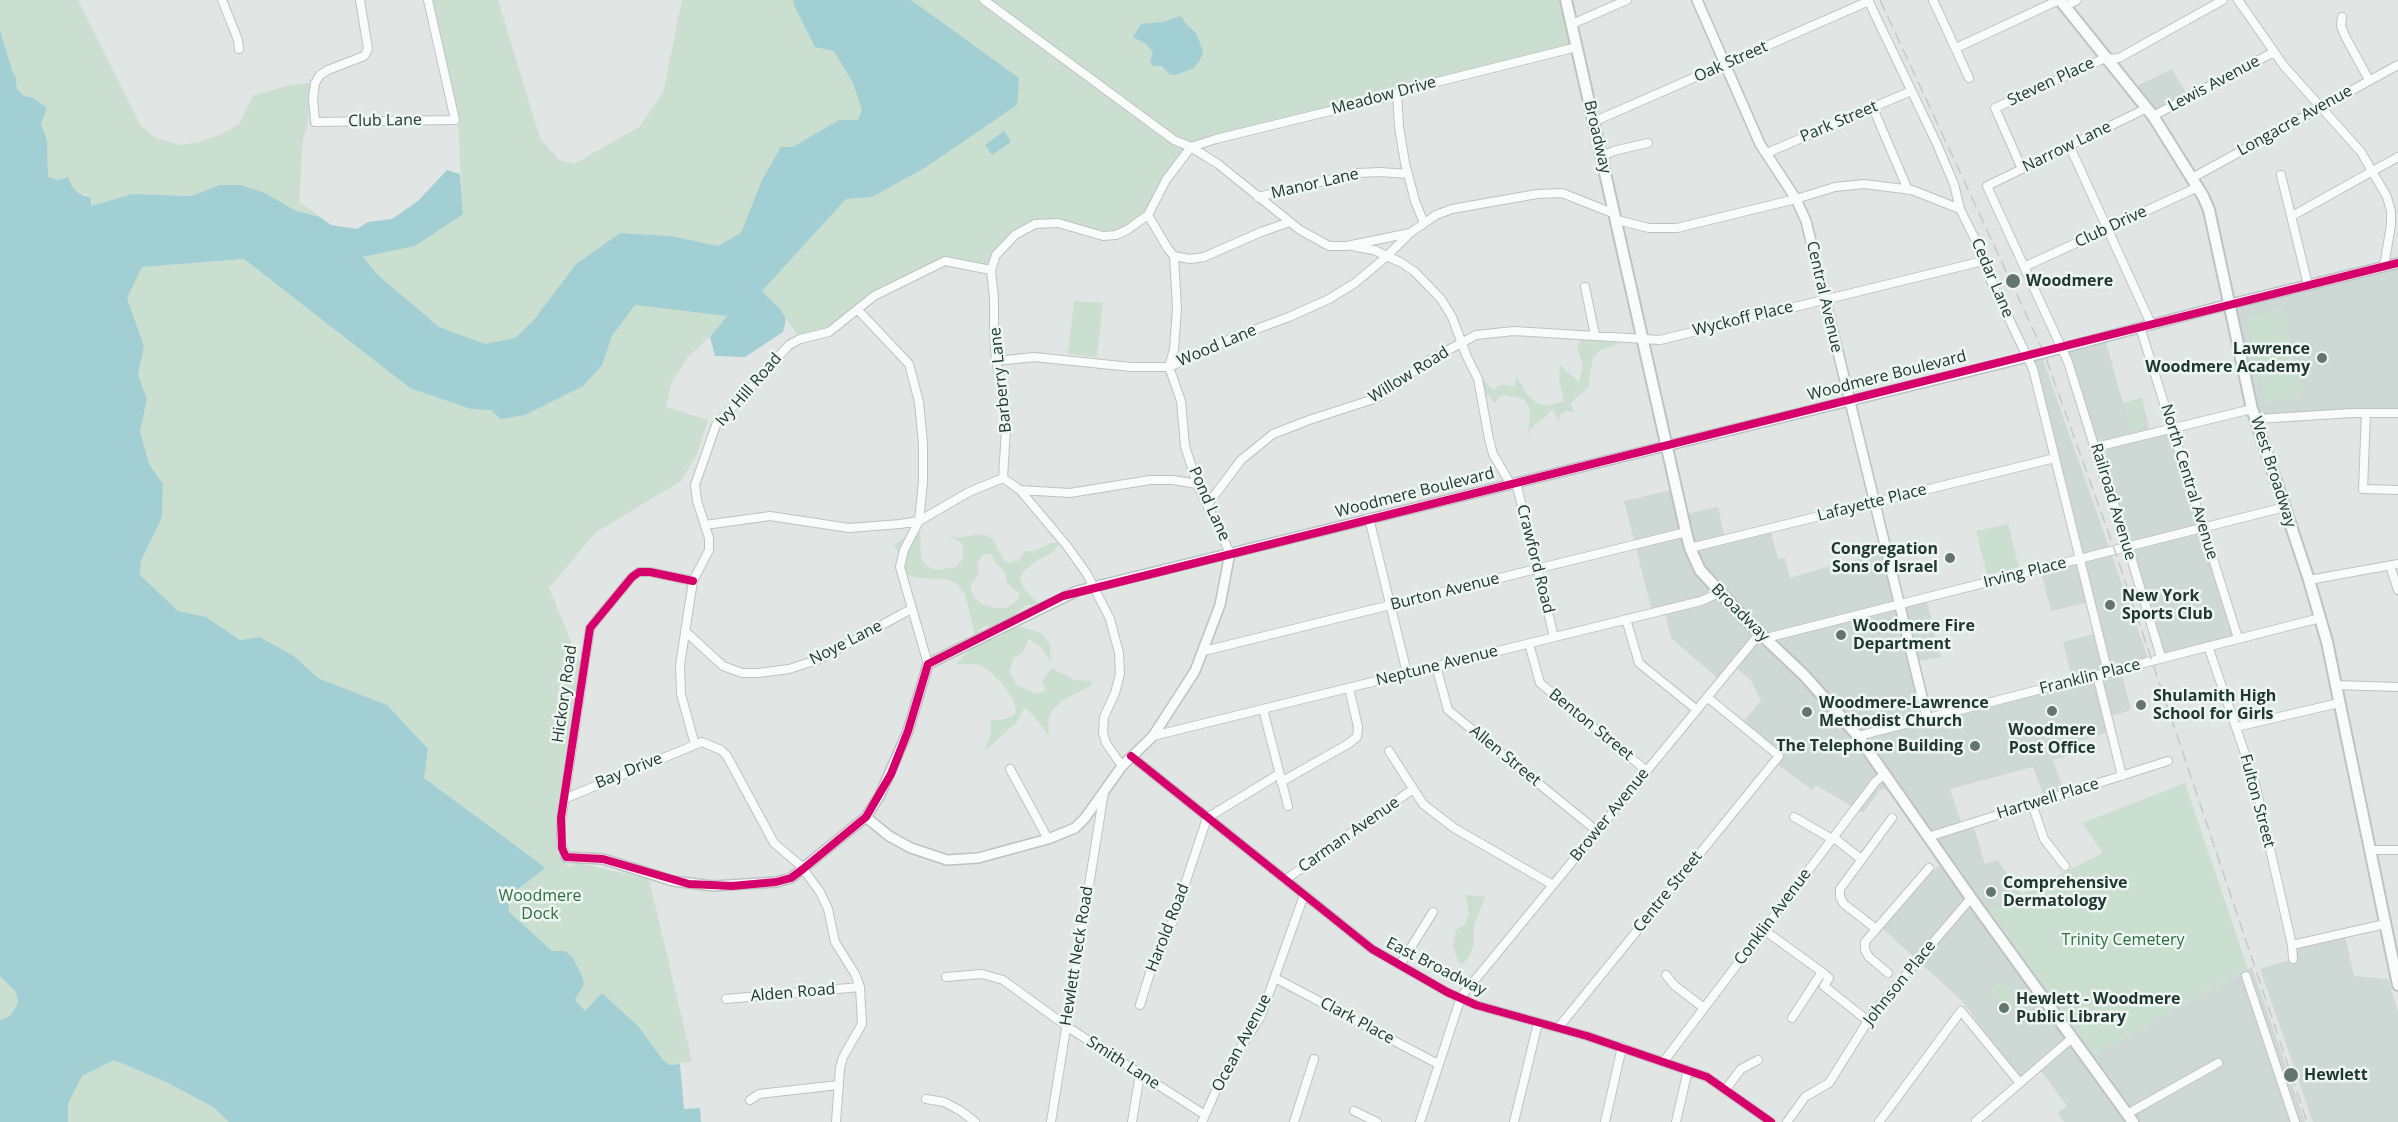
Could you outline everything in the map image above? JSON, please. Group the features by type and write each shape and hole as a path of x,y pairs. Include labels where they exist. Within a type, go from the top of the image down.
{"main road":[{"name":"Broadway","path":"1566,0 1686,532 1690,549 1700,570 1719,593 1843,717 1858,736 1971,898 2130,1118"},
{"name":"West Broadway","path":"2061,2 2150,112 2195,183 2209,210 2255,414 2320,618 2385,924 2394,945 2398,985"}],"street":[{"path":"222,0 239,50"},
{"name":"Club Lane","path":"360,0 368,49 364,56 328,70 315,83 313,98 315,122 455,120 428,0"},
{"name":"Crawford Road","path":"984,0 1174,140 1191,147 1218,164 1318,242 1329,246 1365,248 1388,255 1411,268 1432,288 1452,317 1478,379 1486,429 1493,454 1513,483 1538,568 1554,637"},
{"path":"1572,24 1627,0"},
{"name":"Central Avenue","path":"1697,0 1760,144 1796,199 1806,221 1848,400 1928,717"},
{"path":"1933,0 1970,78"},
{"path":"1956,48 2061,2 2078,0"},
{"name":"Steven Place","path":"2022,169 1995,108 2082,67 2103,59 2119,58 2223,0"},
{"path":"2238,0 2274,52 2361,152 2387,197 2391,211 2391,225 2384,266"},
{"name":"Oak Street","path":"1593,122 1869,1"},
{"name":"Cedar Lane","path":"1869,1 1954,184 1960,209 2033,369 2108,673"},
{"path":"2342,17 2345,36 2369,80"},
{"name":"Meadow Drive","path":"1191,147 1577,46"},
{"name":"Lewis Avenue","path":"2150,112 2274,52"},
{"name":"Longacre Avenue","path":"2195,183 2321,107 2398,65"},
{"name":"Park Street","path":"1767,153 1911,91"},
{"path":"1397,93 1399,128 1408,174 1424,223"},
{"path":"1873,108 1908,190"},
{"name":"Narrow Lane","path":"1987,186 2150,112"},
{"path":"1602,156 1648,143"},
{"path":"991,270 996,255 1008,242 1021,231 1035,224 1058,223 1108,236 1127,230 1148,215 1166,180 1191,147"},
{"path":"2070,147 2151,324"},
{"path":"2292,216 2398,157"},
{"name":"Manor Lane","path":"1258,197 1358,173 1408,174"},
{"path":"2281,175 2308,285"},
{"name":"Club Drive","path":"2024,267 2108,229 2195,183"},
{"path":"1347,246 1410,233 1452,209 1550,193 1575,197 1616,217 1648,228 1677,228 1852,184 1882,185 1908,190 1960,209"},
{"name":"Railroad Avenue","path":"1987,186 2068,362 2161,657"},
{"path":"1148,215 1174,256 1177,309 1174,350 1169,367"},
{"path":"1174,256 1190,259 1204,257 1290,222"},
{"name":"Wood Lane","path":"996,361 1035,357 1131,367 1169,367 1329,299 1355,283 1410,233"},
{"name":"Wyckoff Place","path":"1642,339 1660,340 1983,261"},
{"name":"Ivy Hill Road","path":"695,745 681,694 681,665 693,581 709,550 709,538 696,484 708,444 720,418 789,345 800,339 829,332 874,296 903,284 939,263 952,262 991,270"},
{"name":"Woodmere Boulevard","path":"928,664 1063,596 1094,587 2398,263"},
{"name":"Barberry Lane","path":"991,270 996,361 1008,412 1003,478"},
{"path":"1585,287 1594,335"},
{"path":"566,857 603,860 673,881 713,886 776,882 790,878 803,869 866,817 891,774 908,731 928,664 900,567 904,550 919,521 922,444 919,402 913,372 905,358 858,309"},
{"name":"North Central Avenue","path":"2140,327 2238,638"},
{"name":"Willow Road","path":"1208,504 1241,460 1273,434 1377,398 1428,361 1476,335 1514,331 1642,339"},
{"name":"Pond Lane","path":"1169,367 1181,400 1185,446 1197,484 1230,553"},
{"path":"2096,447 2173,429 2255,414 2398,412"},
{"path":"2366,413 2363,489 2398,490"},
{"name":"Lafayette Place","path":"1690,549 2055,458"},
{"path":"705,525 770,516 849,528 919,521 969,492 1003,478 1020,490 1068,546 1094,587 1110,619 1119,653 1118,684 1102,726 1106,743 1122,766"},
{"path":"1020,490 1070,493 1150,480 1173,480 1197,484"},
{"name":"Irving Place","path":"1763,635 1899,604 2285,507"},
{"path":"1369,518 1407,673"},
{"name":"Burton Avenue","path":"1203,651 1686,532"},
{"path":"866,817 890,836 911,848 947,860 978,858 1048,839 1075,828 1122,766 1153,736 1195,671 1220,604 1230,553"},
{"path":"2309,580 2394,565 2398,590"},
{"name":"Hickory Road","path":"566,857 561,843 561,822 590,628 632,577 639,572 650,572 693,581"},
{"name":"Neptune Avenue","path":"1153,736 1701,601 1719,593"},
{"name":"Noye Lane","path":"685,631 723,666 742,673 758,674 789,669 819,659 911,609"},
{"name":"Franklin Place","path":"1858,736 2320,618"},
{"path":"1626,619 1639,663 1696,710"},
{"name":"Brower Avenue","path":"1461,997 1696,710 1763,635"},
{"name":"Benton Street","path":"1529,644 1540,682 1647,771"},
{"name":"Fulton Street","path":"2208,646 2255,783 2294,959"},
{"name":"Allen Street","path":"1436,666 1448,710 1597,831"},
{"path":"2097,675 2122,776"},
{"path":"2335,685 2398,687"},
{"path":"1207,818 1357,737 1358,726 1349,688"},
{"name":"Centre Street","path":"1558,1028 1779,756 1707,697"},
{"path":"2236,727 2339,704"},
{"path":"1263,709 1287,806"},
{"path":"695,745 702,742 711,745 727,756 774,843 803,869 825,900 835,942 855,974 860,987 862,1024 843,1057 838,1085 836,1122"},
{"name":"Bay Drive","path":"564,799 695,745"},
{"path":"1389,751 1423,804 1454,828 1553,885"},
{"name":"East Broadway","path":"1131,756 1348,932 1400,965 1492,1011 1622,1047 1707,1077 1726,1089 1760,1119 1771,1122"},
{"name":"Hartwell Place","path":"1928,837 2168,761"},
{"path":"1010,769 1048,839"},
{"name":"Conklin Avenue","path":"1664,1061 1876,781 1884,775"},
{"name":"Carman Avenue","path":"1285,880 1413,789"},
{"name":"Hewlett Neck Road","path":"1051,1122 1104,791"},
{"path":"2032,804 2044,839 2065,866"},
{"path":"1794,817 1834,836 1862,857"},
{"name":"Harold Road","path":"1140,1005 1154,960 1170,928 1207,818"},
{"path":"1875,928 1848,909 1840,897 1843,883 1892,818"},
{"path":"2370,850 2398,850"},
{"path":"1888,973 1869,957 1864,942 1929,868"},
{"name":"Ocean Avenue","path":"1203,1118 1222,1077 1261,1016 1304,895"},
{"name":"Johnson Place","path":"1787,1122 1805,1097 1829,1083 1880,1004 1971,898"},
{"path":"1400,965 1434,912"},
{"path":"2292,945 2385,924"},
{"path":"1764,930 1829,978 1824,986 1868,1021"},
{"path":"1792,1018 1822,972"},
{"name":"Smith Lane","path":"946,977 969,974 993,976 1013,987 1066,1026 1203,1118"},
{"path":"1665,975 1674,985 1704,1008"},
{"path":"2246,976 2295,1122"},
{"name":"Clark Place","path":"1275,978 1438,1064"},
{"name":"Alden Road","path":"726,999 860,987"},
{"path":"1420,1122 1461,997"},
{"path":"1879,1122 1961,1011 2019,1082"},
{"path":"1514,1122 1538,1023"},
{"path":"1976,1121 2072,1038"},
{"path":"1605,1122 1622,1047"},
{"path":"1294,1122 1314,1059"},
{"path":"1726,1089 1741,1069 1758,1060"},
{"path":"2130,1118 2218,1063"},
{"path":"1676,1122 1688,1070"},
{"path":"1132,1122 1140,1074"},
{"path":"750,1100 759,1094 838,1085"},
{"path":"926,1099 944,1102 975,1122"},
{"path":"1354,1112 1377,1122"}],"shaded area":[{"path":"2172,69 2188,96 2155,116 2135,87"},
{"name":"Lawrence Woodmere Academy","path":"2398,267 2398,408 2260,415 2235,308"},
{"path":"2104,336 2123,403 2142,398 2150,433 2174,426 2238,638 2161,657 2106,484 2059,347"},
{"path":"2041,354 2150,664 2121,671 2131,710 2108,717 2111,731 2077,742 2081,752 2053,760 2065,794 2045,800 2033,767 1950,789 1962,825 1972,821 1985,864 1997,860 2022,894 1989,910 2094,1054 2252,967 2305,1122 2064,1122 2058,1113 2067,1106 2038,1067 2021,1081 1962,1001 1881,927 1918,883 1940,865 1887,788 1880,790 1863,813 1816,785 1812,790 1774,762 1777,756 1741,725 1761,700 1751,680 1733,666 1721,681 1671,638 1664,609 1652,611 1624,501 1676,489 1682,515 1718,507 1725,540 1770,529 1778,559 1785,558 1790,578 1837,564 1887,553 1899,603 1925,595 1941,657 1913,662 1928,714 2072,680 2063,642 2098,633 2090,602 2051,611 2040,568 2081,559 2028,356"},
{"path":"2344,931 2354,976 2388,979 2398,1012 2398,1122 2313,1122 2260,969 2293,959 2289,943"}],"green space":[{"path":"0,0 78,0 141,126 156,138 179,145 199,142 222,134 239,124 253,96 286,86 315,82 309,98 308,122 303,139 299,202 320,217 296,211 265,193 241,185 220,185 191,196 132,194 90,206 86,194 78,193 71,185 48,177 47,140 41,124 47,108 34,98 24,96 17,89 16,78 0,30"},
{"name":"Woodmere Dock","path":"430,0 498,0 540,138 559,160 574,164 639,127 663,93 682,0 1561,0 1572,45 1191,147 1143,216 1108,236 1047,222 1026,228 1008,242 991,270 939,263 866,301 839,326 800,339 780,309 718,246 671,236 620,233 576,264 533,321 514,339 485,345 477,408 491,410 602,365 612,336 635,305 727,316 710,337 687,358 672,382 666,407 708,420 697,454 681,481 595,533 549,588 582,668 560,818 560,855 568,867 578,863 649,879 692,1061 670,1065 663,1060 639,1027 602,994 585,1011 575,1000 565,951 552,951 508,912 508,897 544,869 542,865 424,778 387,705 318,678 294,656 261,637 240,640 206,617 178,611 140,575 141,561 162,517 163,484 149,464 140,431 147,399 138,375 144,346 127,298 142,267 244,259 318,315 480,344 439,327 378,275 363,257 415,246 463,213 458,123"},
{"path":"1074,301 1103,303 1097,357 1068,354"},
{"path":"2282,308 2302,395 2266,403 2246,317"},
{"path":"1586,338 1608,340 1619,344 1601,350 1593,357 1588,387 1570,404 1575,413 1566,411 1561,414 1558,421 1553,409 1535,424 1528,434 1530,413 1523,399 1505,395 1499,397 1495,403 1483,390 1483,379 1493,390 1499,385 1515,387 1516,375 1526,393 1537,403 1546,406 1564,401 1559,381 1560,365 1579,382 1583,365 1577,349 1580,340"},
{"path":"2141,399 2147,426 2131,430 2124,404"},
{"path":"2008,524 2019,567 1987,575 1976,531"},
{"path":"920,532 921,559 930,568 938,570 956,567 963,558 963,546 946,534 958,538 980,534 987,536 993,539 1004,560 1009,563 1019,560 1025,551 1035,551 1051,543 1060,543 1052,553 1036,561 1024,571 1020,579 1024,589 1038,603 1026,605 1010,619 998,622 994,628 984,626 975,635 964,592 956,583 946,579 918,578 904,573 898,563 898,552 894,545","holes":["992,554 994,561 1005,572 1007,583 1020,594 1016,602 1005,608 982,604 974,597 970,586 979,573 977,564 983,555"]},
{"path":"1022,627 1041,633 1050,644 1051,661 1041,647 1029,639 1022,653 1014,658 1009,672 1017,685 1037,694 1046,690 1042,682 1051,668 1075,680 1093,681 1090,686 1062,701 1051,712 1048,722 1049,736 1032,714 1024,708 1017,722 985,751 991,733 991,720 1013,716 1016,712 1014,701 1002,683 984,667 975,664 956,664 970,650 983,642 998,638 1013,628"},
{"name":"Trinity Cemetery","path":"2185,783 2248,969 2094,1054 1989,910 2103,853 2082,823"},
{"path":"1465,895 1485,897 1474,925 1474,945 1464,963 1459,963 1453,946 1456,930 1465,924 1469,914"},
{"path":"0,976 16,992 18,1003 10,1016 0,1020"},
{"path":"1997,984 2010,985 2017,993 2002,1005 1990,990"},
{"path":"114,1060 166,1082 213,1107 229,1122 68,1122 68,1104 82,1076"}],"water":[{"path":"794,0 911,0 1019,78 1017,105 926,167 872,197 846,199 762,291 780,309 786,319 783,332 745,357 715,356 710,337 727,316 635,305 612,336 602,365 583,386 525,415 501,419 491,410 471,409 410,388 244,259 142,267 127,298 144,346 138,375 147,399 140,431 149,464 163,484 162,517 141,561 140,575 178,611 206,617 240,640 260,637 294,656 318,678 387,705 428,749 424,778 545,868 508,897 509,912 552,951 565,951 573,958 584,984 575,1000 585,1011 602,993 639,1027 663,1060 670,1065 680,1064 684,1109 700,1108 701,1122 229,1122 213,1107 166,1082 114,1060 82,1076 68,1104 68,1122 0,1122 0,1020 10,1016 18,1003 16,992 0,976 0,30 16,78 17,89 24,96 34,98 47,108 41,124 47,140 48,177 59,180 68,177 78,193 91,198 91,206 132,194 191,196 220,185 241,185 265,193 296,211 320,217 331,225 357,229 368,222 392,219 418,201 447,170 460,174 463,214 415,246 363,257 378,275 439,327 485,344 515,338 533,321 576,264 620,233 671,236 718,246 741,233 762,180 781,147 793,147 839,120 858,120 862,110 853,83 834,51 815,47 793,3"},
{"path":"1181,16 1196,33 1203,51 1194,68 1175,75 1169,74 1162,66 1153,66 1150,62 1153,52 1146,44 1133,37 1141,24 1163,22"},
{"path":"1004,131 1011,142 992,155 985,145"}],"railway":[{"path":"1880,0 2044,353 2115,551 2307,1122"}],"cycle path":[{"path":"693,581 650,572 639,572 632,577 590,628 561,818 562,848 566,857 603,859 689,884 732,886 776,882 791,878 866,817 891,774 908,731 928,664 1063,596 2398,263"},
{"path":"1131,756 1372,949 1447,992 1476,1005 1587,1036 1707,1077 1771,1122"}],"place":[{"name":"Woodmere","path":"2013,281"},
{"name":"Lawrence Woodmere Academy","path":"2322,358"},
{"name":"Congregation Sons of Israel","path":"1950,558"},
{"name":"New York Sports Club","path":"2110,605"},
{"name":"Woodmere Fire Department","path":"1841,635"},
{"name":"Shulamith High School for Girls","path":"2141,705"},
{"name":"Woodmere Post Office","path":"2052,711"},
{"name":"Woodmere-Lawrence Methodist Church","path":"1807,712"},
{"name":"The Telephone Building","path":"1975,746"},
{"name":"Comprehensive Dermatology","path":"1991,892"},
{"name":"Hewlett - Woodmere Public Library","path":"2004,1008"},
{"name":"Hewlett","path":"2291,1075"}]}
